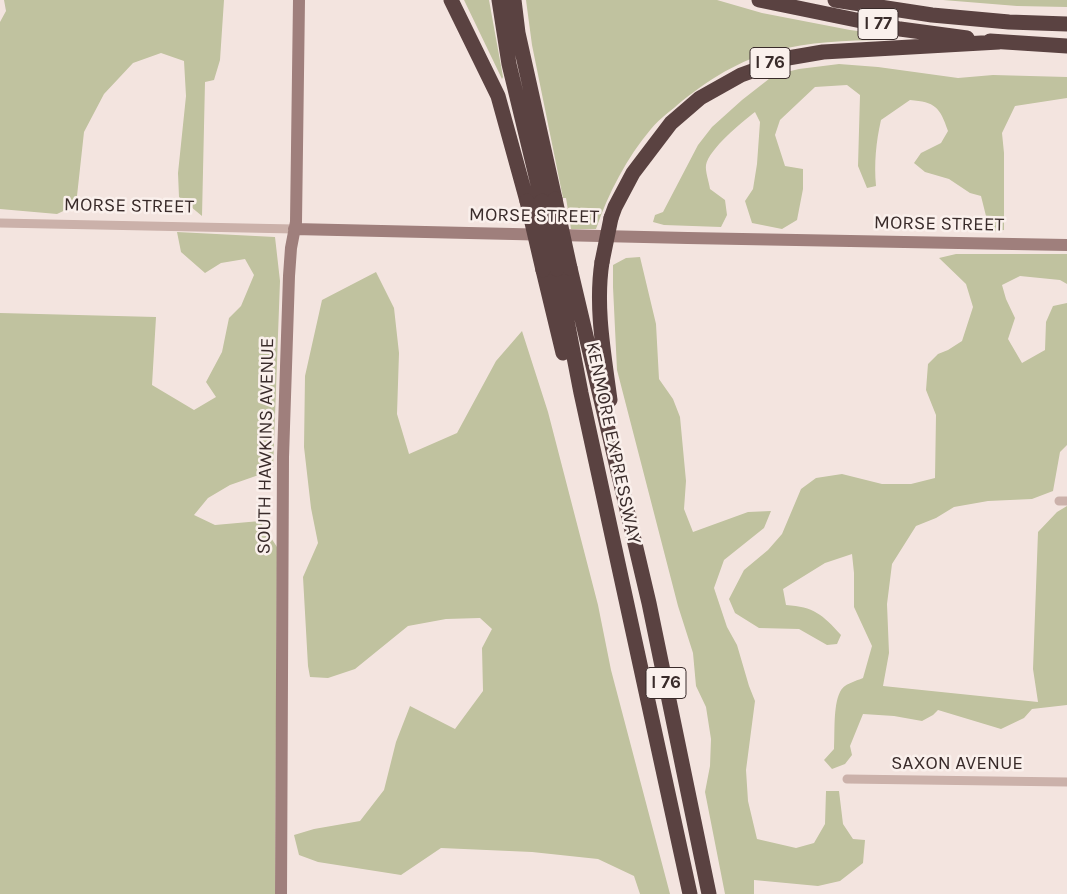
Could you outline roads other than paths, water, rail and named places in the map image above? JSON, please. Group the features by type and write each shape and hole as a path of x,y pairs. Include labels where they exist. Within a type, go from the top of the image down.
{"highway":[{"path":"451,0 498,96 527,201 556,269 618,473"},
{"path":"499,0 509,64 549,200"},
{"path":"514,0 518,34 549,200 556,269"},
{"name":"I 77","path":"760,0 900,29 999,42"},
{"name":"I 77","path":"835,0 932,15 1009,22 1067,24"},
{"name":"I 76","path":"618,473 601,327 599,278 615,207 633,173 671,122 700,98 741,74 788,58 823,52 999,42 1067,46"},
{"name":"KENMORE EXPRESSWAY","path":"556,269 584,438 617,560 690,894"},
{"name":"KENMORE EXPRESSWAY","path":"618,473 650,603 708,894"}],"street":[{"name":"SOUTH HAWKINS AVENUE","path":"281,894 283,457 289,276 294,228 299,0"},
{"name":"MORSE STREET","path":"0,222 526,235 1067,245"},
{"name":"SAXON AVENUE","path":"846,779 1067,782"}]}
